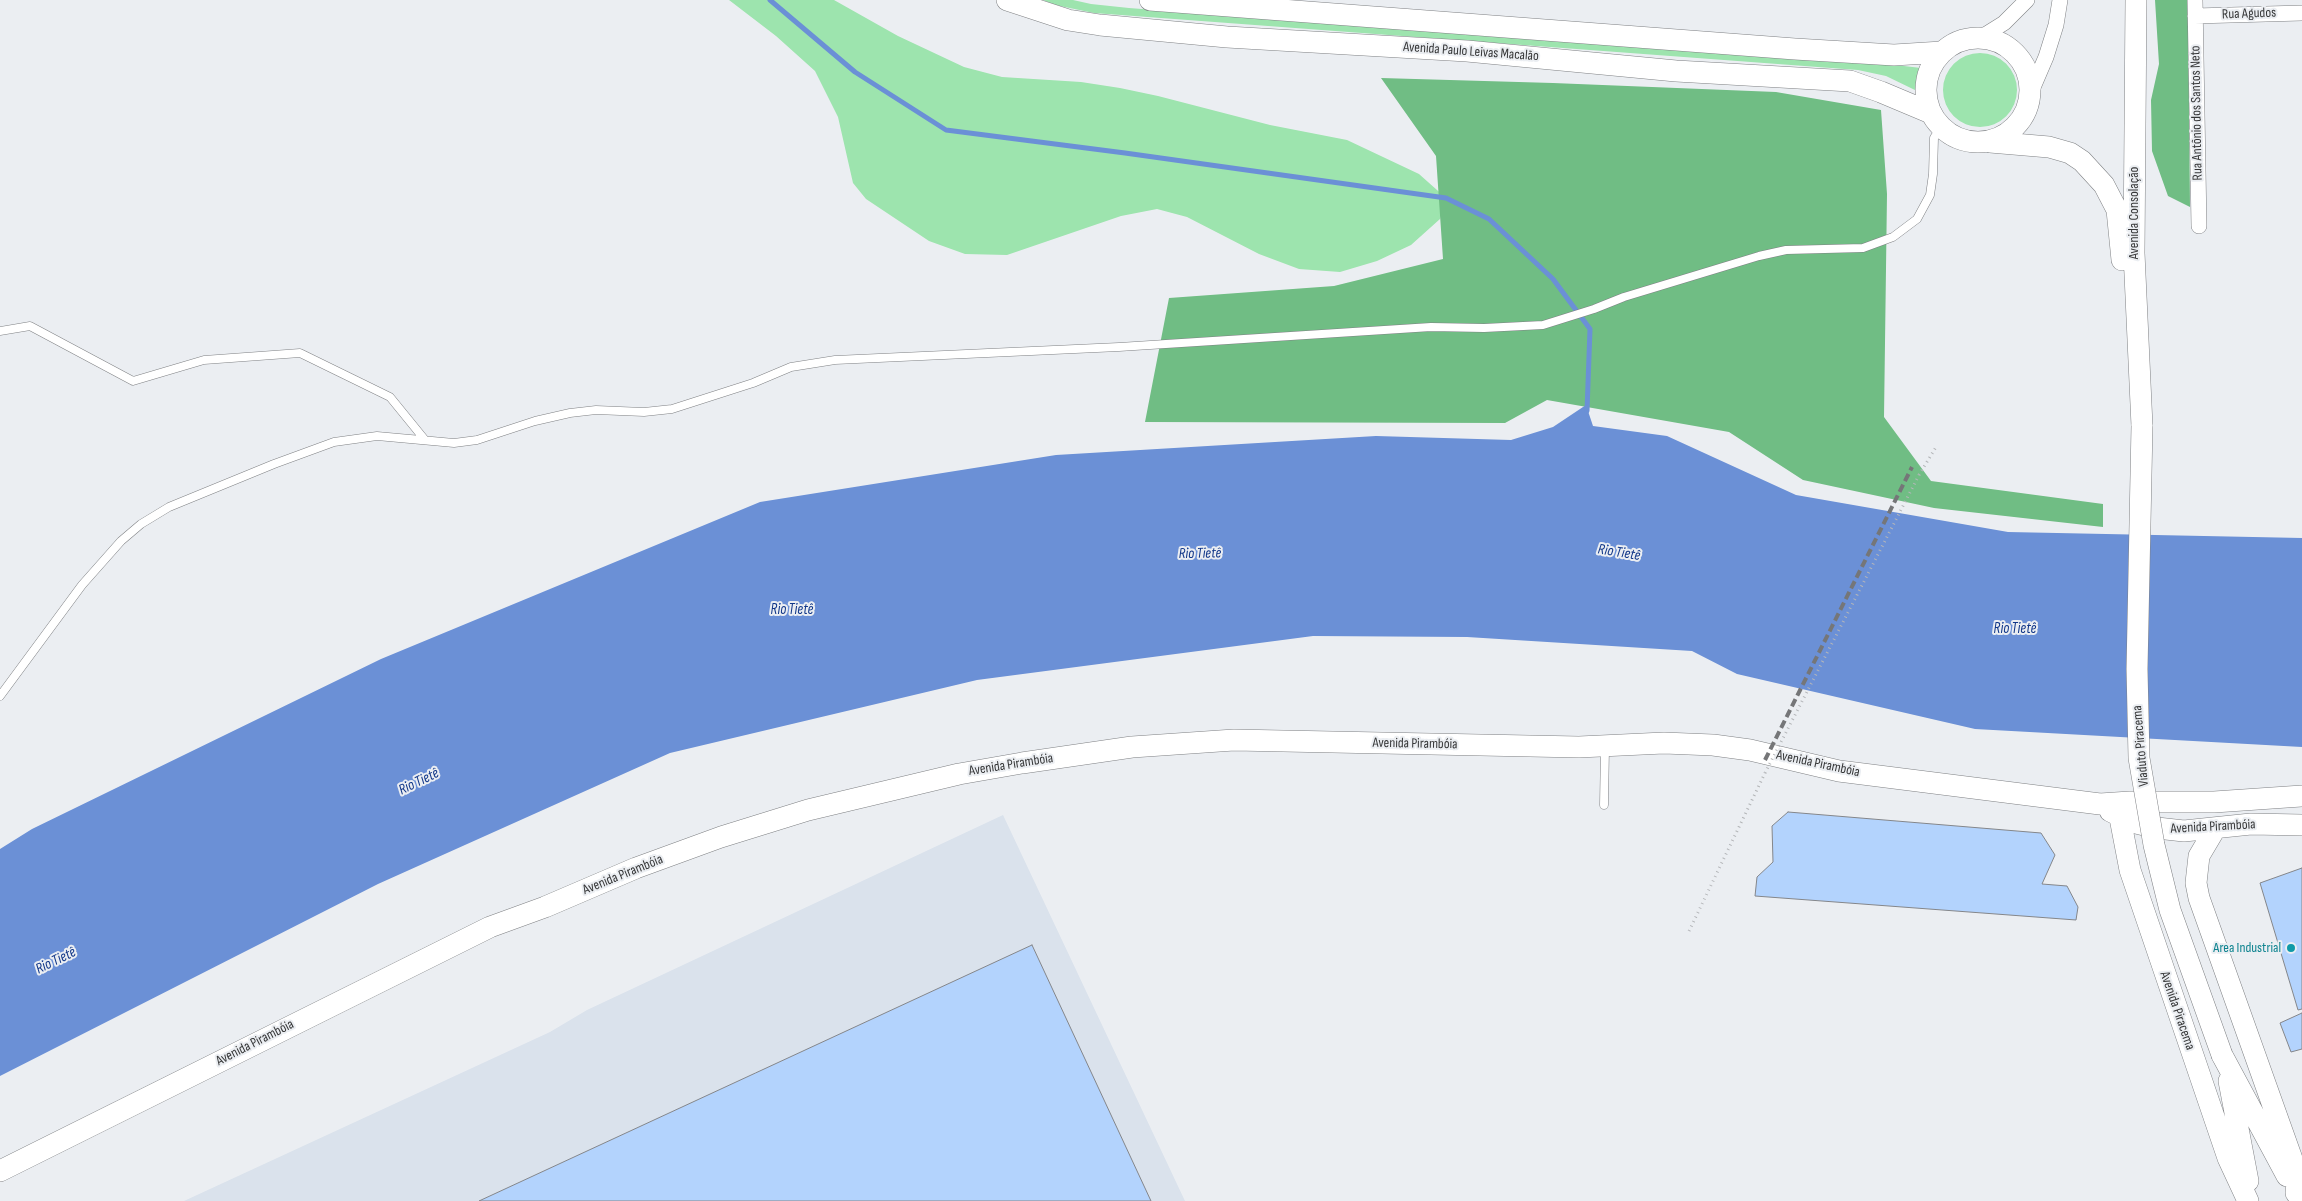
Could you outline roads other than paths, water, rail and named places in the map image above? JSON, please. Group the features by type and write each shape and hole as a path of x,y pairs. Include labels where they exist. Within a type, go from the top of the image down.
{"main road":[{"name":"Avenida Paulo Leivas Macalão","path":"1007,0 1068,20 1100,25 1227,37 1467,51 1676,70 1850,81 1881,92 1936,120"},
{"name":"Avenida Paulo Leivas Macalão","path":"1150,0 1785,48 1894,55 1942,52"},
{"name":"Avenida Consolação","path":"2136,0 2134,253 2142,426"},
{"path":"1987,142 2004,136 2018,125 2027,110 2031,92 2028,72 2017,54 2000,42 1980,38 1966,39 1942,52 1932,66 1927,81 1926,98 1936,120 1954,137 1970,142 2049,147 2070,153 2082,161 2104,185 2117,210 2123,274 2136,292"},
{"name":"Viaduto Piracema","path":"2142,426 2137,660 2139,758 2154,845 2170,910 2225,1060"},
{"name":"Avenida Pirambóia","path":"0,1171 490,927 545,907 636,868 721,837 808,810 959,774 1132,747 1234,740 1605,746 1664,743 1713,745 1750,750 1839,771 2100,804 2125,810 2157,828 2184,831 2251,824 2302,825"},
{"name":"Avenida Pirambóia","path":"2125,810 2302,796"},
{"name":"Avenida Piracema","path":"2125,810 2130,870 2226,1152 2248,1201"},
{"path":"2215,829 2199,856 2196,883 2199,898 2297,1173 2299,1197"},
{"path":"2225,1060 2299,1197"},
{"path":"2225,1060 2252,1201"}],"street":[{"path":"1980,38 2004,23 2028,0"},
{"path":"2031,92 2051,41 2060,0"},
{"name":"Rua Antônio dos Santos Neto","path":"2195,0 2199,226"},
{"name":"Rua Agudos","path":"2195,16 2302,13"}],"lane":[{"path":"0,696 82,585 107,556 141,524 169,507 274,464 334,442 377,436 454,443 477,440 535,420 570,413 596,410 644,412 672,409 753,383 791,367 835,360 1119,347 1431,327 1494,327 1543,324 1565,319 1624,297 1758,256 1786,250 1863,248 1893,237 1917,219 1930,195 1936,120"},
{"path":"0,332 30,326 133,381 204,360 300,353 390,397 425,440"},
{"path":"1604,805 1605,746"}],"water":[{"name":"Rio Tietê","path":"1586,405 1593,426 1667,436 1796,495 2008,532 2302,538 2302,747 1975,729 1737,674 1692,651 1467,637 1313,636 977,680 670,753 378,884 0,1076 0,849 32,829 381,659 760,502 1056,455 1376,436 1511,440 1553,427"}],"waterway":[{"path":"770,0 855,72 946,130 1446,198 1489,219 1553,279 1590,329 1587,411"}],"railway":[{"path":"1765,760 1912,467"}],"place":[{"name":"Area Industrial","path":"2291,948"}]}
